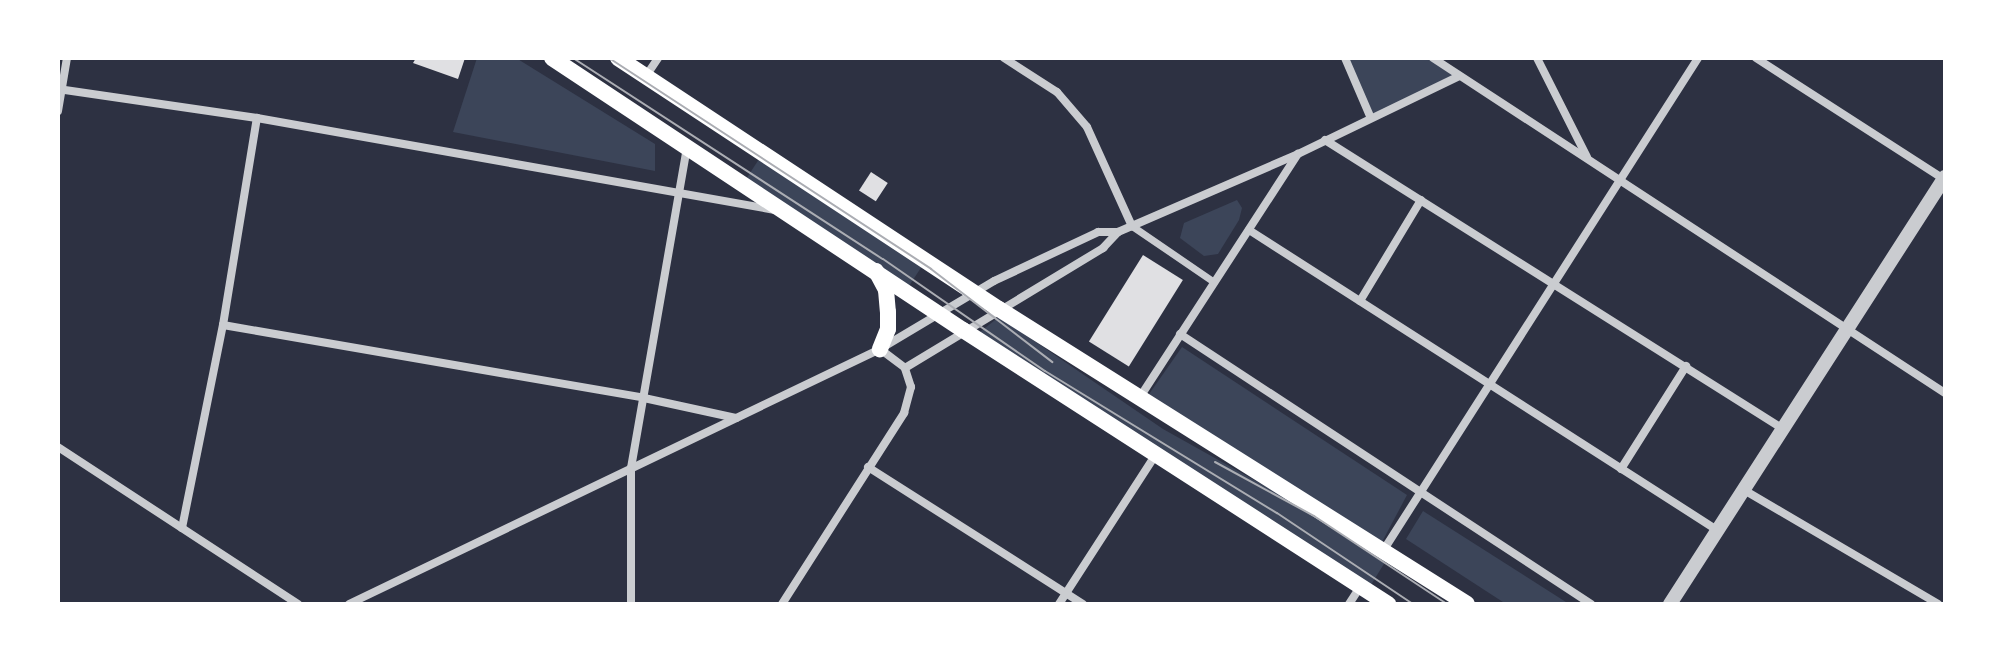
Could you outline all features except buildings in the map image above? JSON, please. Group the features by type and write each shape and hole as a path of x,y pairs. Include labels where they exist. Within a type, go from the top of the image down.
{"main road":[{"path":"552,58 940,315 1388,604"},
{"path":"618,58 999,309 1467,604"},
{"path":"876,270 886,290 888,312 886,340 880,349"}],"street":[{"path":"58,111 67,58"},
{"path":"646,76 658,58"},
{"path":"1004,58 1057,92 1087,127 1132,226 1214,282"},
{"path":"1345,58 1370,116"},
{"path":"1433,58 1945,393"},
{"path":"1537,58 1588,160"},
{"path":"1383,551 1698,58"},
{"path":"1670,604 1945,179 1756,58"},
{"path":"349,604 880,349 975,292 1098,232 1118,232 1132,226 1298,154 1370,116 1459,76"},
{"path":"60,89 257,118 786,212"},
{"path":"182,528 223,325 257,118"},
{"path":"1325,140 1783,429"},
{"path":"631,604 631,468 687,146"},
{"path":"1139,398 1298,154"},
{"path":"1360,301 1421,200"},
{"path":"1249,230 1717,530"},
{"path":"905,368 963,330 1103,248 1118,232"},
{"path":"223,325 644,398 736,418"},
{"path":"1180,334 1422,490 1591,604"},
{"path":"783,604 910,401 911,387 905,368 880,349"},
{"path":"1621,469 1686,366"},
{"path":"58,447 298,604"},
{"path":"1059,604 1156,454"},
{"path":"868,467 1083,604"},
{"path":"1744,490 1942,603"},
{"path":"1349,604 1360,586"}],"shaded area":[{"path":"477,58 516,58 655,144 655,171 453,132"},
{"path":"1345,58 1433,58 1459,76 1370,116"},
{"path":"761,156 925,262 908,287 745,181"},
{"path":"1237,200 1242,208 1239,220 1218,254 1204,256 1180,238 1184,223"},
{"path":"999,317 1163,429 1315,514 1387,559 1369,588 976,335"},
{"path":"1182,347 1407,495 1382,542 1147,397"},
{"path":"1423,511 1569,604 1506,604 1406,539"}],"tram line":[{"path":"573,58 883,259 1045,371 1277,513 1413,604"},
{"path":"609,58 931,269 1052,362"},
{"path":"1215,462 1314,516 1447,604"}]}
